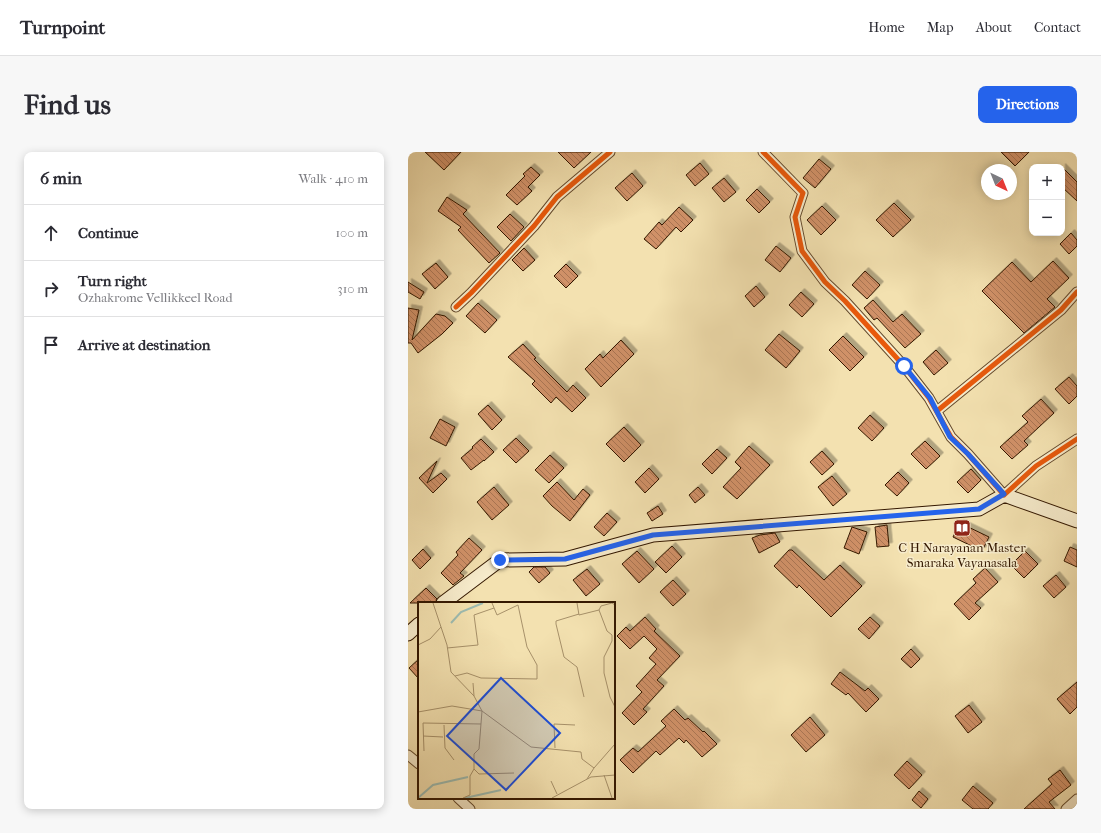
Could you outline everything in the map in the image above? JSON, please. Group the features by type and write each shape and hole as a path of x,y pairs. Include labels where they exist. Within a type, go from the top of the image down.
{"main road":[{"path":"444,602 500,560 565,559 653,535 979,509 1004,494 1077,521"},
{"path":"408,634 418,625"}],"street":[{"path":"456,307 534,226 557,197 610,152"},
{"path":"763,152 803,193 795,217 802,251 825,282 845,301 904,366 930,398 950,437 968,454 1004,494 1036,466 1077,439"},
{"path":"937,411 1061,310 1077,292"},
{"path":"408,755 418,763"},
{"path":"459,799 470,809"},
{"path":"1066,809 1077,799"}],"building":[{"path":"425,152 461,152 444,170"},
{"path":"558,152 591,152 574,168"},
{"path":"1001,152 1029,152 1017,164 1013,164"},
{"path":"819,159 831,169 815,188 803,178"},
{"path":"700,163 709,174 695,186 686,175"},
{"path":"531,167 540,175 528,187 532,191 517,205 506,195 525,176 523,174"},
{"path":"1065,170 1077,182 1077,201 1065,190"},
{"path":"632,173 643,186 627,201 615,188"},
{"path":"724,178 736,192 724,202 712,188"},
{"path":"757,189 770,202 759,213 746,200"},
{"path":"447,197 467,210 463,214 500,253 489,263 458,230 461,227 438,211"},
{"path":"894,203 911,220 893,237 876,220"},
{"path":"822,206 836,220 821,235 807,220"},
{"path":"679,207 693,220 681,232 676,227 656,249 644,239 659,222 662,225"},
{"path":"510,214 524,227 511,241 497,227"},
{"path":"1071,233 1077,240 1077,246 1069,254 1060,244"},
{"path":"776,246 791,258 780,272 765,260"},
{"path":"524,248 535,260 523,271 512,260"},
{"path":"1053,261 1069,278 1047,299 1055,307 1024,333 982,291 1012,262 1031,282"},
{"path":"436,263 448,277 435,289 422,274"},
{"path":"566,264 578,276 566,288 554,276"},
{"path":"865,271 880,285 867,299 852,285"},
{"path":"408,282 424,292 420,299 408,292"},
{"path":"756,286 765,297 754,307 745,296"},
{"path":"801,292 814,304 802,317 789,305"},
{"path":"873,300 893,322 902,314 921,334 905,348 877,318 874,320 864,308"},
{"path":"478,303 497,320 485,333 466,316"},
{"path":"408,308 419,310 412,340 436,314 445,316 453,323 418,353 411,343 408,343"},
{"path":"779,334 800,351 786,368 765,350"},
{"path":"843,336 864,357 850,371 829,350"},
{"path":"621,340 634,354 601,387 585,369 600,354 603,358"},
{"path":"523,344 536,358 534,359 567,392 573,385 586,398 572,412 556,397 551,403 532,384 535,381 508,357"},
{"path":"936,350 948,363 934,375 923,362"},
{"path":"1069,377 1077,386 1077,396 1069,404 1055,389"},
{"path":"1041,399 1054,413 1024,441 1028,445 1012,459 1000,447 1028,422 1022,416"},
{"path":"488,405 502,420 492,430 478,414"},
{"path":"870,415 884,428 872,441 858,428"},
{"path":"440,419 455,427 446,446 430,438"},
{"path":"624,427 641,445 624,462 606,444"},
{"path":"516,438 529,451 516,463 503,450"},
{"path":"481,439 494,452 471,470 461,458"},
{"path":"925,441 940,456 926,469 911,454"},
{"path":"749,446 770,465 737,499 723,487 741,468 735,462"},
{"path":"717,449 727,458 712,474 702,464"},
{"path":"822,451 834,464 822,475 810,462"},
{"path":"550,455 564,468 549,483 535,470"},
{"path":"437,461 427,483 441,473 447,479 433,493 419,478"},
{"path":"649,468 659,479 645,493 635,482"},
{"path":"971,469 981,480 968,493 957,482"},
{"path":"898,472 909,483 897,496 885,485"},
{"path":"832,476 847,494 833,506 818,487"},
{"path":"557,482 574,500 583,489 590,495 570,521 552,506 543,496"},
{"path":"494,487 509,505 492,520 477,502"},
{"path":"698,487 705,495 695,503 689,495"},
{"path":"658,506 663,514 652,521 647,513"},
{"path":"607,513 617,522 604,536 594,527"},
{"path":"960,523 989,537 982,551 953,537"},
{"path":"887,525 889,546 877,547 875,527"},
{"path":"852,527 867,532 859,554 844,548"},
{"path":"775,533 780,542 759,553 752,538 760,535"},
{"path":"469,538 482,550 460,573 464,576 453,585 441,573 458,555 456,552"},
{"path":"672,546 682,557 666,573 655,562"},
{"path":"1070,547 1077,550 1077,567 1064,561"},
{"path":"423,549 431,558 420,569 412,560"},
{"path":"789,550 792,550 824,580 840,565 862,586 831,617 799,585 797,588 774,566"},
{"path":"637,551 654,569 639,583 622,564"},
{"path":"1025,551 1038,564 1024,578 1011,565"},
{"path":"534,567 545,567 550,573 539,583 529,572"},
{"path":"985,568 998,582 975,603 981,608 969,620 954,604 976,583 973,579"},
{"path":"587,569 600,584 586,596 573,580"},
{"path":"1056,575 1066,587 1054,598 1043,586"},
{"path":"673,580 686,594 673,606 660,592"},
{"path":"426,588 437,599 436,602 410,603"},
{"path":"645,617 656,629 654,631 680,656 657,680 664,686 643,709 647,712 634,725 622,713 642,692 636,686 656,664 649,658 657,649 644,636 630,649 617,636 626,627 630,631"},
{"path":"870,617 880,626 869,639 858,629"},
{"path":"911,649 920,659 911,668 901,659"},
{"path":"418,660 418,678 409,668"},
{"path":"840,672 865,691 868,688 879,699 866,712 848,693 846,695 831,684"},
{"path":"1077,682 1077,707 1070,714 1057,699"},
{"path":"969,705 982,722 968,733 955,716"},
{"path":"674,709 685,720 688,718 703,732 704,731 717,744 702,757 686,740 684,743 679,738 660,755 656,751 633,773 620,760 633,748 638,752 666,726 661,721"},
{"path":"810,717 825,735 806,752 791,735"},
{"path":"907,761 922,775 909,789 894,775"},
{"path":"1060,770 1071,785 1049,802 1055,809 1024,809 1052,784 1048,779"},
{"path":"973,786 993,803 988,809 973,809 962,800"},
{"path":"919,791 928,799 921,808 912,800"}],"cycle path":[{"path":"456,307 534,226 557,197 610,152"},
{"path":"763,152 803,193 795,217 802,251 825,282 845,301 904,366 929,398 951,437 1004,495 1036,466 1077,439"},
{"path":"937,411 1061,310 1077,292"}],"place":[{"name":"C H Narayanan Master Smaraka Vayanasala","path":"962,528"}],"route":[{"path":"500,560 565,559 653,535 979,509 1004,494 968,454 950,437 930,398 904,366"}]}
